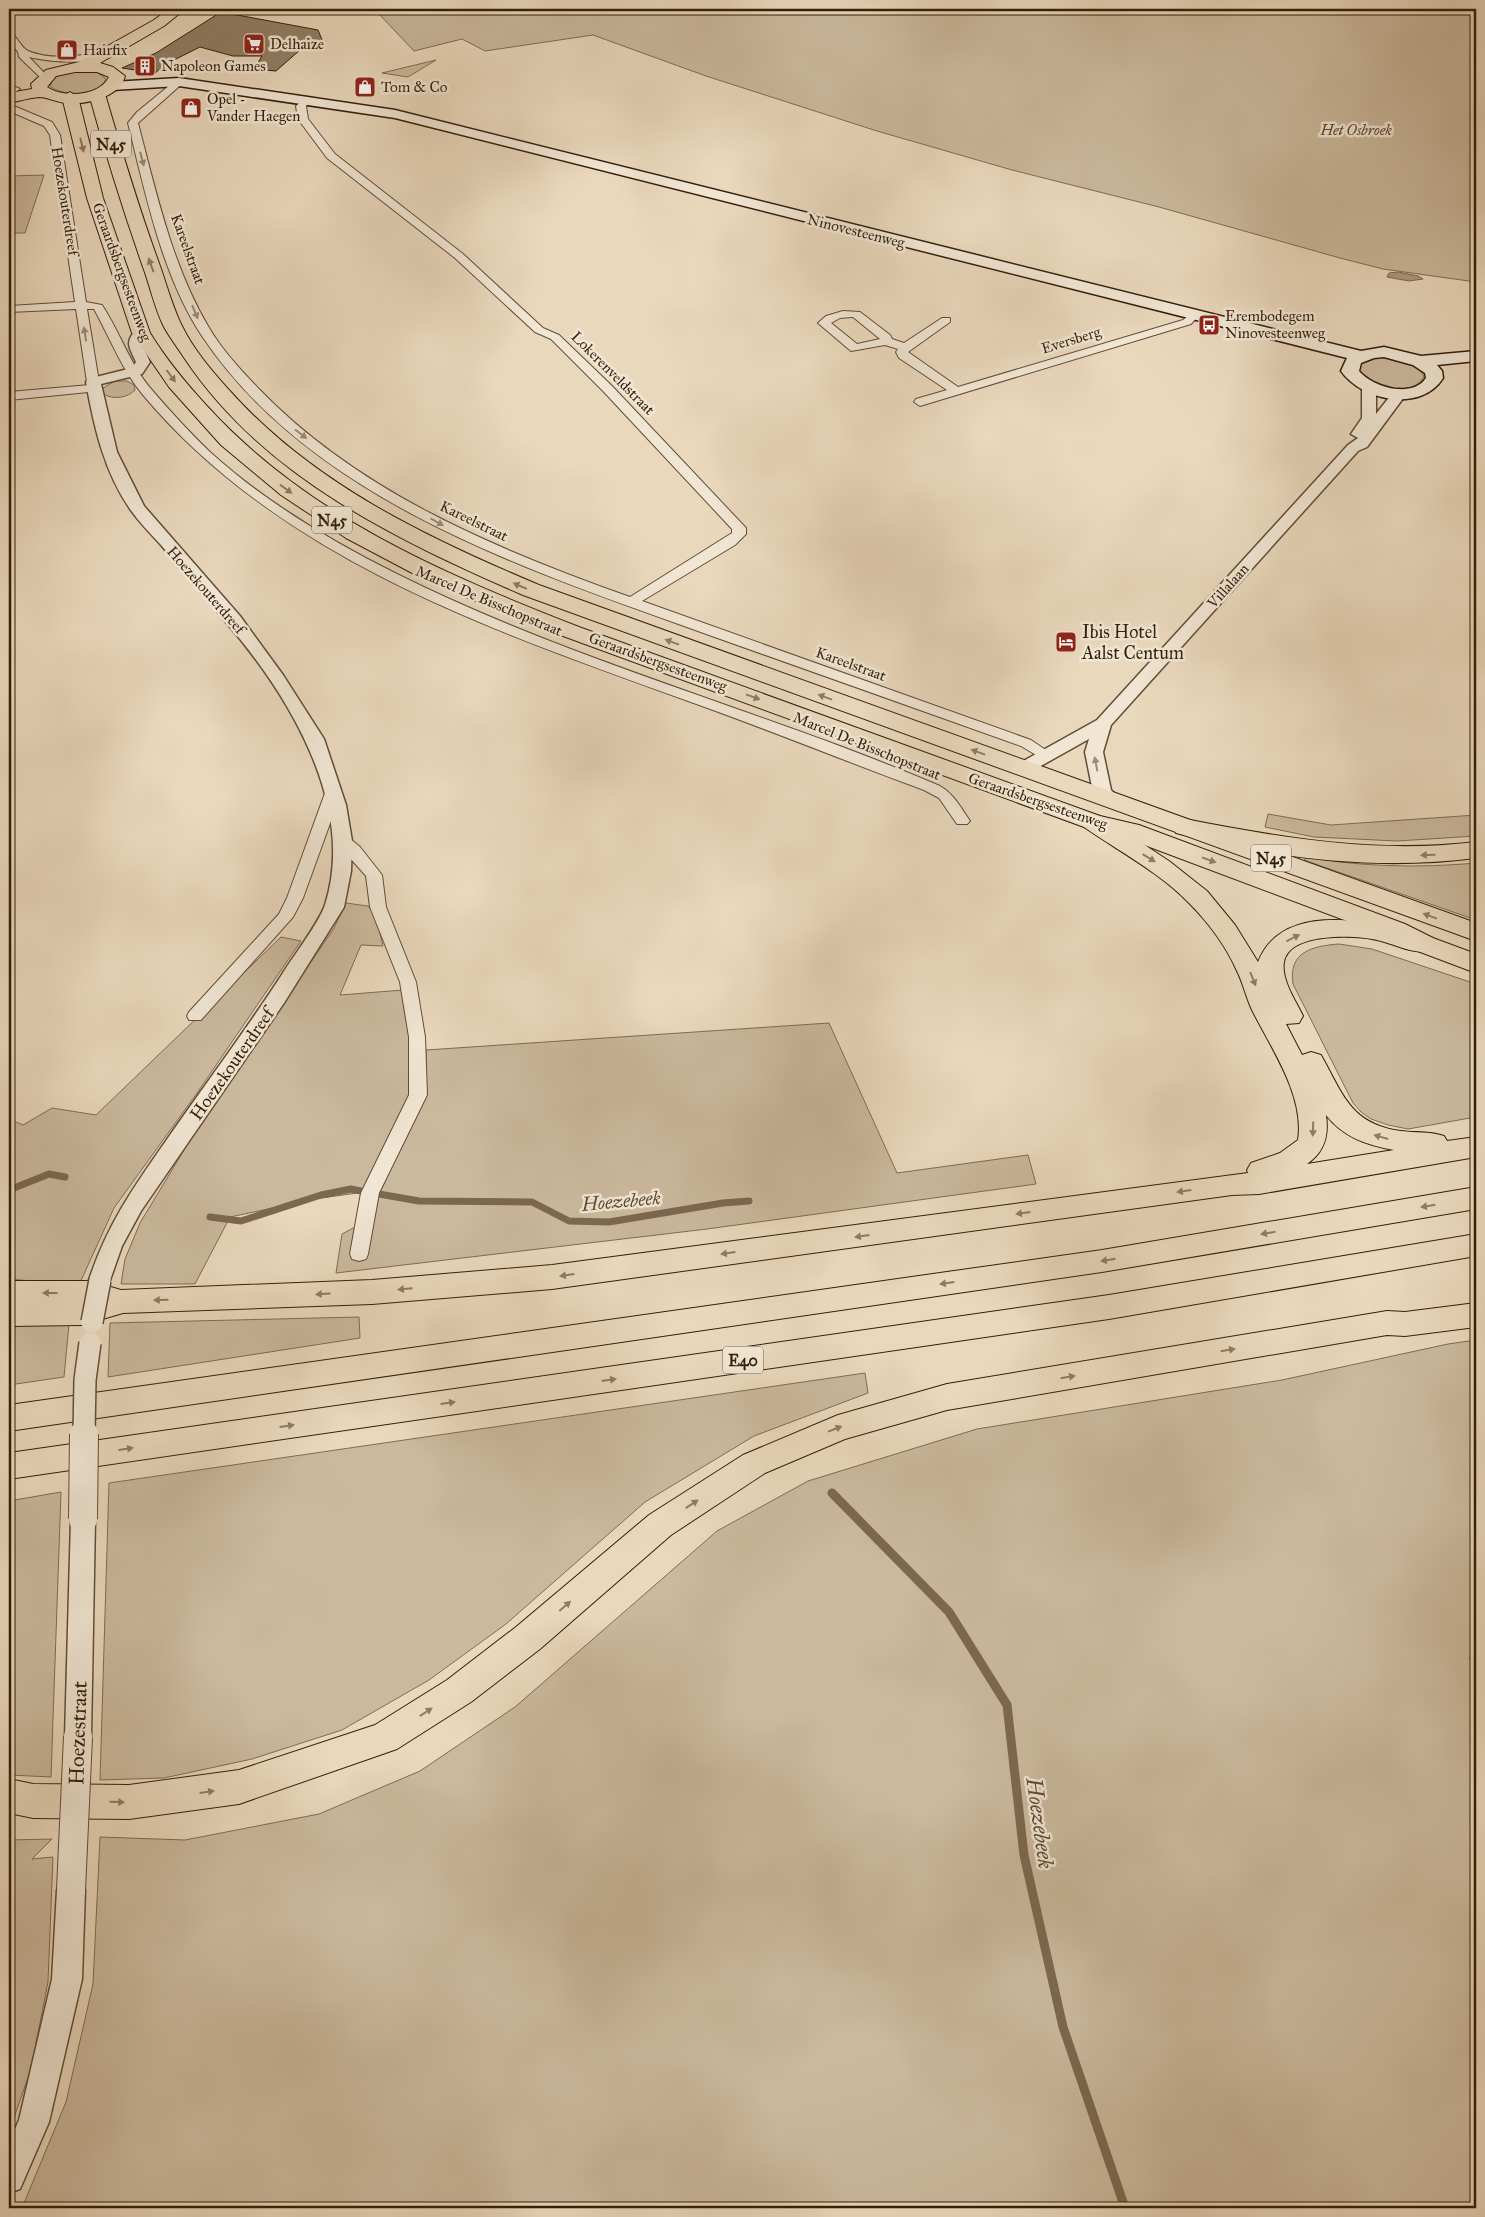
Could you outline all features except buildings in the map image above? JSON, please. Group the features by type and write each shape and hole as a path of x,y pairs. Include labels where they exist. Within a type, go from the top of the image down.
{"main road":[{"path":"10,91 42,85 66,68 83,66 110,52 178,9"},
{"path":"42,85 52,96 70,97 97,94 111,77 189,9"},
{"path":"83,66 111,77"},
{"name":"Ninovesteenweg","path":"111,77 179,82 306,100 374,110 448,126 676,186 1263,333 1270,338 1323,354 1355,361"},
{"name":"Geraardsbergsesteenweg","path":"97,94 125,194 173,327 222,397 261,436 297,465 372,514 428,544 513,583 1476,932"},
{"name":"Geraardsbergsesteenweg","path":"70,97 95,198 141,333 150,348 194,406 232,446 306,504 411,564 453,584 517,610 1094,822 1130,831 1378,923 1424,944 1476,964"},
{"path":"1427,366 1434,378 1430,384 1412,392 1400,394 1369,388 1354,377 1355,361 1371,353 1397,353 1427,366 1476,362"},
{"path":"1427,366 1476,356"},
{"path":"1094,822 1167,869 1204,904 1224,930 1248,968 1304,1089 1314,1128 1312,1141 1303,1153 1288,1163 1257,1172 1232,1184"},
{"path":"1185,827 1233,837 1356,854 1427,855 1476,850"},
{"path":"1424,944 1359,928 1314,930 1286,942 1276,951 1271,960 1271,968 1277,988 1329,1101 1336,1112 1361,1130 1379,1137 1399,1141 1429,1141 1466,1149"},
{"path":"9,1314 82,1313 123,1301 380,1291 552,1277 1232,1184 1259,1183 1466,1149"},
{"path":"9,1418 1092,1262 1476,1198"},
{"name":"E40","path":"9,1466 1109,1307 1476,1245"},
{"path":"9,1293 90,1293 123,1301"},
{"path":"1387,1323 1402,1310 1476,1296"},
{"path":"17,1801 129,1802 239,1787 385,1738 458,1691 528,1638 660,1525 754,1464 838,1428 947,1397 1387,1323 1405,1324 1476,1315"}],"street":[{"path":"9,35 25,53 42,62 66,68"},
{"path":"25,53 76,58 110,52"},
{"path":"25,53 22,55 42,85"},
{"name":"Kareelstraat","path":"179,82 133,123 154,206 172,260 199,322 224,358 253,391 291,426 334,459 398,500 488,547 549,573 1026,743 1046,755"},
{"name":"Lokerenveldstraat","path":"306,100 301,106 303,119 331,156 459,256 539,330 555,337 614,395 740,528 739,534 730,542 630,602"},
{"name":"Hoezekouterdreef","path":"9,107 41,120 53,129 94,385 109,452 124,486 154,531 234,620 274,675 315,739 333,793 343,841 341,871 334,907 277,998 133,1205 111,1246 100,1280"},
{"path":"9,309 92,305 98,307 133,374"},
{"path":"886,340 886,337 856,314 834,317 827,319 824,323 855,348 886,340 905,347"},
{"name":"Eversberg","path":"920,402 1185,322 1193,315"},
{"path":"946,320 905,347 902,352 903,355 956,391"},
{"path":"9,396 94,385 133,374 142,364 134,344 141,333"},
{"name":"Marcel De Bisschopstraat","path":"133,374 148,394 207,455 244,486 323,539 388,576 490,622 793,734 944,795 962,821"},
{"path":"1369,388 1372,424"},
{"name":"Villalaan","path":"1024,768 1103,724 1353,448 1362,444 1372,424 1400,394"},
{"name":"Villalaan","path":"1103,724 1094,752 1102,792 1113,801"},
{"path":"195,1016 285,917 295,898 312,844 333,793"},
{"path":"343,841 354,850 374,875 378,907 408,982 416,1037 418,1095 370,1193 360,1254"},
{"name":"Hoezestraat","path":"9,2178 34,2122 67,1980 78,1737 85,1380 100,1280"}],"green space":[{"name":"Het Osbroek","path":"379,9 1476,9 1476,282 1383,269 1159,207 1012,170 877,131 706,76 593,35 485,51 462,39 414,51 378,13"},
{"path":"436,60 408,77 382,73"},
{"path":"96,71 106,79 102,85 88,92 63,92 50,86 54,77 66,72"},
{"path":"44,175 25,233 9,233 9,176"},
{"path":"1375,357 1395,357 1419,367 1424,377 1418,384 1401,389 1382,386 1359,372 1361,364"},
{"path":"115,381 127,381 134,385 135,390 128,395 120,397 103,394 103,388"},
{"path":"1268,814 1331,825 1476,815 1476,836 1397,841 1314,837 1265,827"},
{"path":"1307,857 1391,866 1434,866 1476,863 1476,920 1304,860"},
{"path":"346,903 368,906 376,915 383,946 361,945 340,995 403,990 409,1023 411,1094 364,1192 315,1199 230,1217 195,1284 121,1284 125,1259 140,1223 187,1145 334,928"},
{"path":"281,937 301,941 197,1093 114,1208 79,1285 9,1279 9,1119 23,1125 52,1108 96,1115"},
{"path":"1339,944 1372,949 1476,984 1476,1117 1408,1129 1371,1119 1353,1103 1293,984 1292,973 1298,958 1304,953 1311,949"},
{"path":"829,1023 897,1173 1028,1155 1036,1184 707,1229 336,1273 342,1234 370,1219 374,1205 426,1093 426,1050"},
{"path":"359,1317 360,1338 108,1377 110,1323"},
{"path":"69,1324 64,1377 9,1385 9,1326"},
{"path":"1476,1340 1476,1656 1469,1658 1476,1669 1476,2208 22,2208 66,2102 93,1984 100,1837 185,1840 319,1814 420,1771 515,1707 717,1531 808,1481 977,1429 1282,1380 1448,1344"},
{"path":"865,1373 868,1393 754,1436 645,1502 506,1624 429,1680 342,1730 252,1759 164,1778 100,1780 109,1483"},
{"path":"61,1492 51,1777 9,1775 9,1501"},
{"path":"52,1839 32,1859 53,1857 48,1982 31,2069 9,2132 9,1840"}],"shaded area":[{"path":"1398,272 1418,276 1423,279 1409,281 1387,277 1389,273"}],"waterway":[{"path":"1442,9 1444,13"},
{"name":"Hoezebeek","path":"9,1190 49,1174 65,1177"},
{"name":"Hoezebeek","path":"210,1217 241,1221 321,1195 351,1189 361,1191"},
{"name":"Hoezebeek","path":"379,1194 419,1201 532,1202 569,1221 609,1222 723,1203 749,1201"},
{"name":"Hoezebeek","path":"832,1493 949,1612 1007,1705 1024,1855 1063,2027 1125,2208"}],"place":[{"name":"Delhaize","path":"254,44"},
{"name":"Hairfix","path":"67,50"},
{"name":"Napoleon Games","path":"145,66"},
{"name":"Tom & Co","path":"365,87"},
{"name":"Opel - Vander Haegen","path":"191,108"},
{"name":"Erembodegem Ninovesteenweg","path":"1209,325"},
{"name":"Ibis Hotel Aalst Centum","path":"1066,642"}]}
